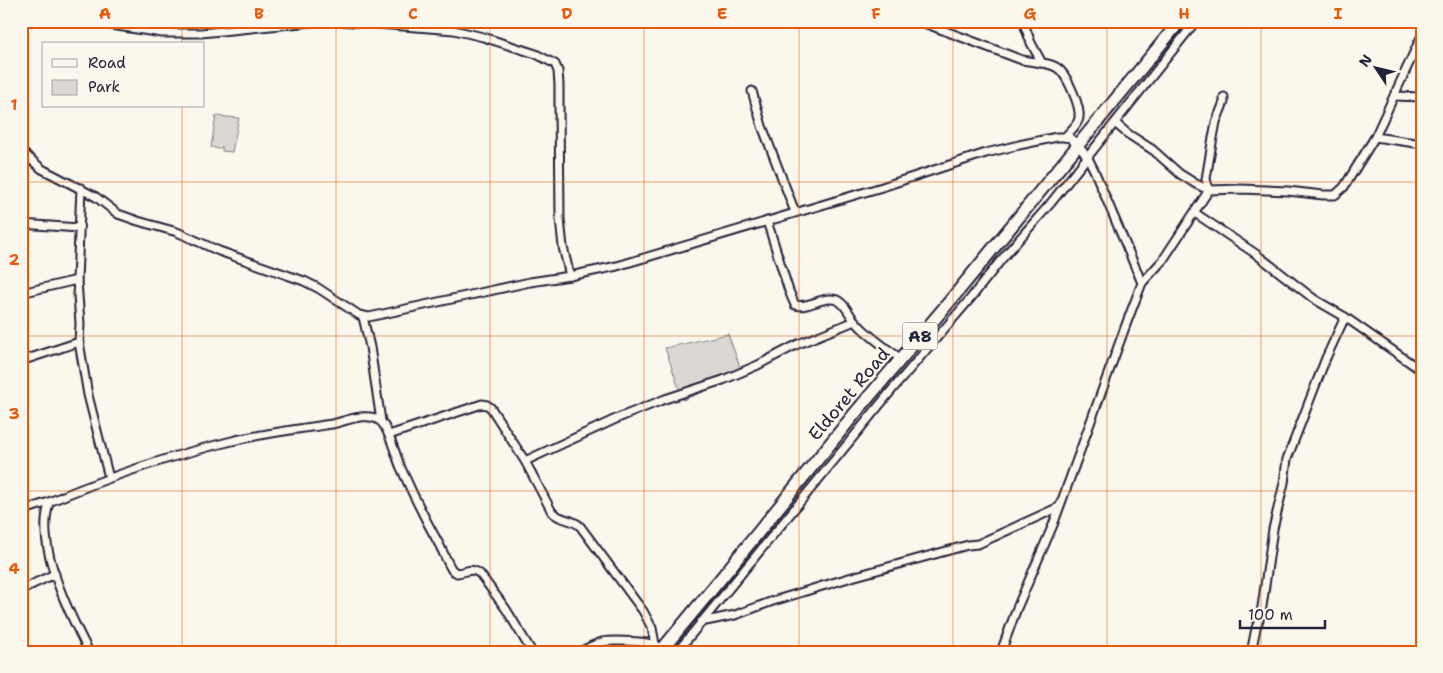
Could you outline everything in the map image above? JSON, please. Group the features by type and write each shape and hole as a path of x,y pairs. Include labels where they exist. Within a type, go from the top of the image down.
{"highway":[{"name":"Eldoret Road","path":"659,648 723,576 856,412 1180,21"}],"street":[{"path":"85,21 162,33 182,33 236,30 322,21"},
{"path":"340,21 454,30 483,36 536,54 555,64 560,85 560,219 563,247 570,276"},
{"path":"919,21 1022,60 1054,65 1060,70 1075,98 1079,115 1079,120 1065,137"},
{"path":"1023,21 1042,63"},
{"path":"676,652 891,391 1088,158 1196,21"},
{"path":"1115,123 1153,150 1180,174 1209,190 1241,189 1335,195 1344,187 1375,137 1422,34"},
{"path":"752,91 762,126 795,212"},
{"path":"1001,652 1059,507 1142,283 1163,260 1209,190 1206,179 1216,122 1224,102 1224,96"},
{"path":"1394,96 1422,96"},
{"path":"21,151 42,169 96,197 118,214 178,232 219,251 304,281 363,317 380,316 476,293 617,266 882,187 986,153 1057,137 1065,137 1070,138 1078,145 1088,158 1103,188 1142,283"},
{"path":"1375,137 1422,144"},
{"path":"80,188 76,280 80,324 79,342 88,395 109,478"},
{"path":"1195,213 1256,254 1308,294 1345,317 1422,371"},
{"path":"767,220 791,299 795,305 801,306 825,300 836,300 844,305 855,321 875,340 901,359"},
{"path":"21,224 79,228"},
{"path":"21,293 76,280"},
{"path":"363,317 369,340 381,421 389,435 394,452 412,492 452,570 457,573 476,570 480,574 506,609 532,652"},
{"path":"1250,652 1261,614 1273,529 1284,483 1287,459 1326,358 1345,317"},
{"path":"525,462 618,418 758,365 798,344 855,321"},
{"path":"21,361 79,342"},
{"path":"389,435 482,404 487,405 525,462 552,512 556,517 576,522 580,526 643,611 652,628 659,648"},
{"path":"21,511 109,478 173,457 248,438 365,417 372,417 381,421"},
{"path":"49,502 46,536 55,574 68,609 89,652"},
{"path":"701,622 734,615 773,601 871,572 968,545 978,544 1059,507"},
{"path":"21,591 55,574"},
{"path":"580,652 603,642 641,642 659,648"}],"green space":[{"path":"216,116 239,118 232,152 222,151 222,146 219,149 211,147"},
{"path":"728,334 743,375 683,400 665,348"}]}
